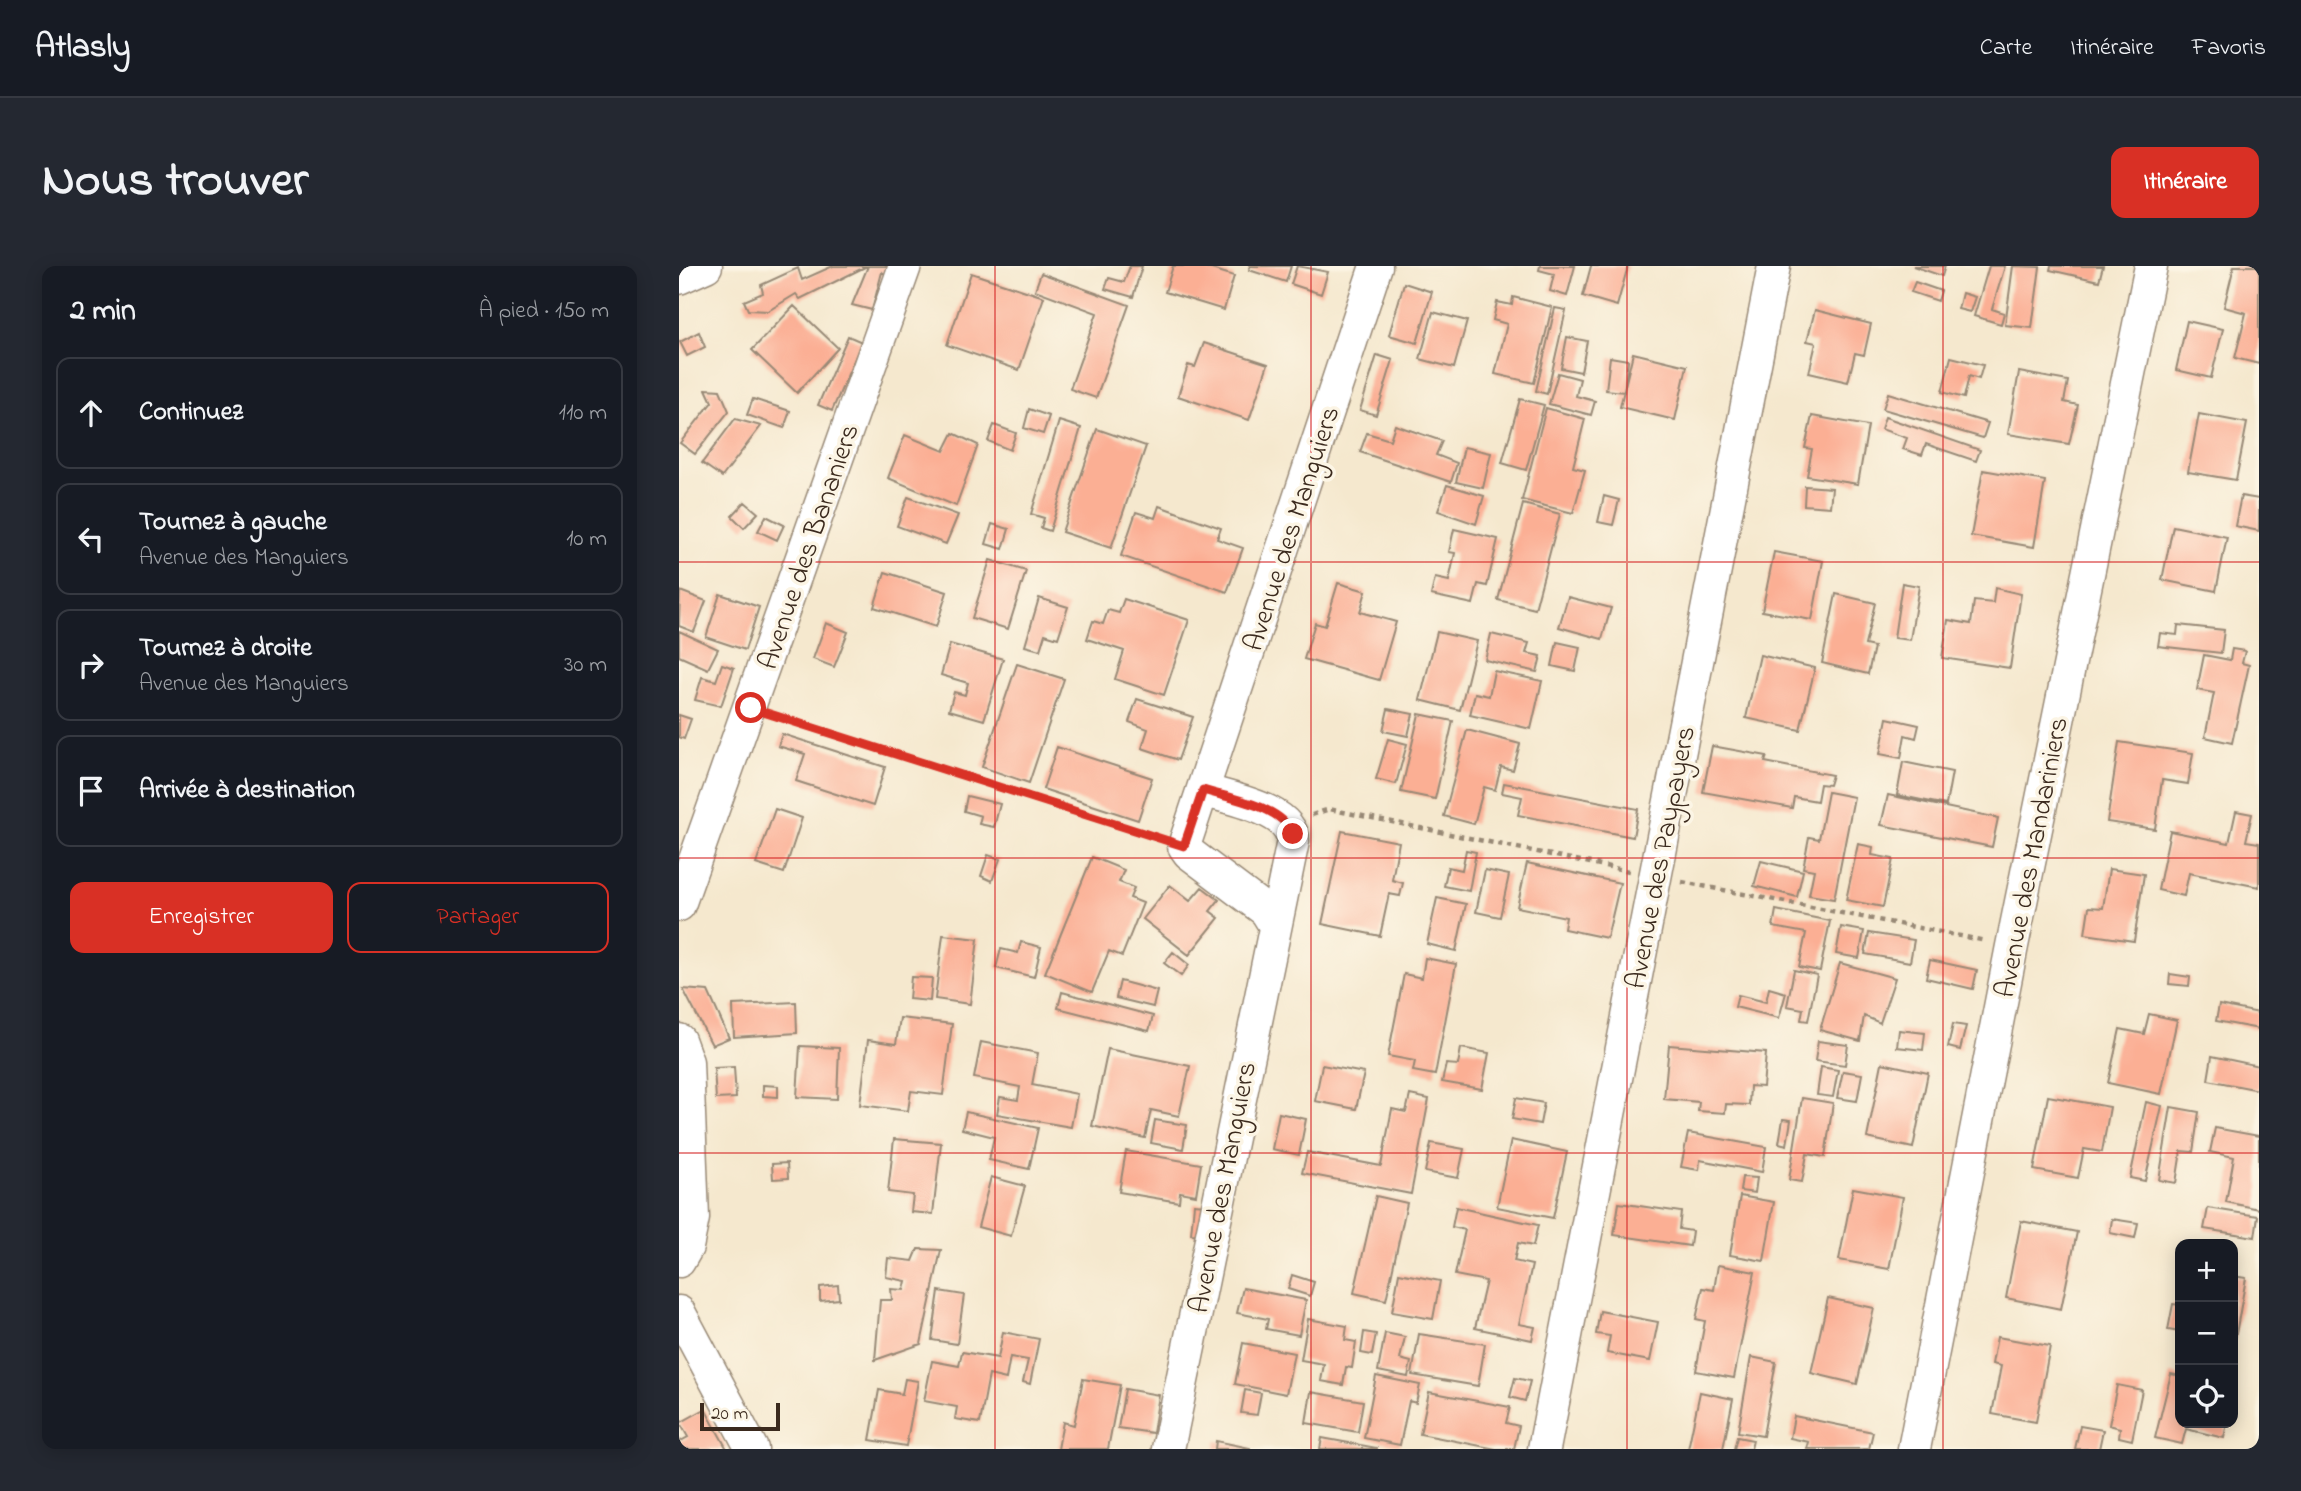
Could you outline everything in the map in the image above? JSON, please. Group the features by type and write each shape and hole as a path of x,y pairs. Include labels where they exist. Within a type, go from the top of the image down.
{"street":[{"path":"679,278 706,266"},
{"name":"Avenue des Bananiers","path":"679,905 751,708 905,266"},
{"name":"Avenue des Manguiers","path":"1184,846 1376,266"},
{"name":"Avenue des Paypayers","path":"1544,1449 1774,266"},
{"name":"Avenue des Mandariniers","path":"1914,1449 2017,919 2151,266"},
{"name":"Avenue des Manguiers","path":"1168,1449 1293,841 1289,824 1277,815 1203,790"},
{"path":"1184,846 1189,853 1266,911 1274,924"},
{"path":"679,1040 687,1062 693,1217 687,1247 679,1261"},
{"path":"679,1312 752,1449"}],"path":[{"path":"751,708 1184,846"}],"building":[{"path":"833,266 867,266 800,299 796,294 768,311 748,310 744,301 763,293 761,285 798,268 802,280"},
{"path":"868,266 891,266 888,276 882,272 872,310 852,305"},
{"path":"1130,266 1142,266 1133,297 1105,289 1109,278 1124,282"},
{"path":"1173,266 1202,266 1234,276 1224,310 1165,292"},
{"path":"1250,266 1291,266 1286,282 1249,270"},
{"path":"1297,266 1328,272 1321,294 1291,284"},
{"path":"1540,266 1575,266 1567,296 1550,291 1554,274 1539,270"},
{"path":"1591,266 1628,266 1617,306 1583,296"},
{"path":"1913,266 1945,266 1942,276"},
{"path":"1989,266 2005,266 1992,309 2004,313 2001,324 1974,316"},
{"path":"2013,266 2040,267 2032,328 2005,325"},
{"path":"2051,266 2103,266 2099,281 2050,270"},
{"path":"2234,266 2259,266 2259,364 2235,358 2246,313 2224,307"},
{"path":"971,273 1044,297 1019,370 947,345"},
{"path":"1041,273 1129,305 1096,398 1070,389 1097,313 1035,290"},
{"path":"1915,282 1941,291 1938,301 1911,292"},
{"path":"1404,283 1432,292 1417,343 1389,335"},
{"path":"1962,293 1975,297 1970,312 1958,309"},
{"path":"1513,297 1552,307 1534,383 1495,374 1507,324 1493,320 1497,302 1512,305"},
{"path":"794,306 838,348 797,393 752,350"},
{"path":"1555,308 1566,310 1547,394 1536,391"},
{"path":"1815,310 1871,324 1864,355 1855,353 1848,382 1809,373 1816,343 1807,341"},
{"path":"1433,312 1467,321 1454,368 1420,359"},
{"path":"2187,321 2223,329 2211,378 2176,370"},
{"path":"699,332 705,347 687,356 680,342"},
{"path":"848,336 862,342 832,411 818,405"},
{"path":"1567,337 1587,341 1581,372 1561,368"},
{"path":"1204,343 1268,364 1249,420 1178,396 1188,365 1195,367"},
{"path":"1633,353 1687,366 1675,420 1620,407"},
{"path":"1377,355 1393,360 1376,415 1360,410"},
{"path":"1610,357 1628,360 1624,392 1606,390"},
{"path":"1951,357 1983,365 1979,379 1969,376 1964,398 1942,392"},
{"path":"2019,372 2068,381 2064,402 2078,405 2069,444 2008,434"},
{"path":"1558,373 1580,379 1576,396 1595,401 1591,415 1549,404"},
{"path":"706,389 720,390 729,411 695,454 680,443 712,402"},
{"path":"1888,393 1988,423 1983,438 1883,409"},
{"path":"753,399 790,411 784,428 747,415"},
{"path":"1520,399 1544,405 1526,470 1502,463"},
{"path":"1546,408 1585,419 1573,467 1585,470 1573,513 1522,500"},
{"path":"1029,409 1049,416 1043,434 1024,428"},
{"path":"2199,414 2247,423 2236,480 2188,472"},
{"path":"1812,416 1868,426 1858,484 1807,476 1812,449 1805,448"},
{"path":"1885,417 1980,450 1976,461 1926,444 1922,455 1903,449 1907,438 1881,429"},
{"path":"735,419 761,426 722,477 702,463"},
{"path":"1059,421 1081,428 1050,531 1041,528 1044,518 1031,514"},
{"path":"994,425 1016,433 1010,450 988,441"},
{"path":"1395,425 1442,441 1436,455 1457,463 1451,482 1360,452 1367,433 1390,440"},
{"path":"1097,429 1146,446 1111,548 1062,532"},
{"path":"953,433 978,445 956,506 888,478 905,435 944,451"},
{"path":"1464,447 1491,453 1483,488 1456,482"},
{"path":"1983,470 2045,481 2034,547 1971,536"},
{"path":"1447,485 1484,496 1476,524 1438,511"},
{"path":"1805,486 1832,488 1830,507 1804,505"},
{"path":"1604,496 1619,500 1613,525 1598,522"},
{"path":"2241,496 2259,499 2259,531 2235,526"},
{"path":"908,497 958,515 946,544 897,526"},
{"path":"745,502 758,513 744,528 732,516"},
{"path":"1523,504 1560,514 1535,609 1498,600"},
{"path":"1159,506 1221,528 1217,539 1243,548 1227,592 1121,556 1136,512 1155,518"},
{"path":"766,516 784,525 777,540 758,531"},
{"path":"992,524 1009,529 1003,549 986,544"},
{"path":"2173,526 2227,537 2216,591 2162,580"},
{"path":"1454,529 1498,539 1487,586 1478,584 1473,604 1431,595 1435,578 1449,581 1455,553 1449,552"},
{"path":"1774,552 1823,561 1812,620 1762,611"},
{"path":"990,560 1026,571 1008,629 972,618"},
{"path":"885,572 947,592 936,627 874,607"},
{"path":"1338,583 1366,591 1360,612 1396,622 1379,680 1304,659 1315,623 1325,626"},
{"path":"1902,583 1919,586 1910,640 1894,638"},
{"path":"1995,588 2021,594 2010,668 1942,658 1948,620 1971,624 1974,601 1993,603"},
{"path":"680,591 706,601 694,632 679,626"},
{"path":"720,594 759,607 745,650 706,637"},
{"path":"1836,594 1875,603 1865,645 1874,647 1868,674 1822,663"},
{"path":"1568,597 1611,608 1602,639 1559,627"},
{"path":"1039,598 1068,607 1058,638 1045,634 1040,650 1025,646"},
{"path":"1124,599 1189,620 1164,695 1115,679 1124,651 1087,639 1093,621 1103,624 1108,610 1119,613"},
{"path":"826,623 848,632 834,667 813,659"},
{"path":"2178,625 2224,630 2221,653 2158,646 2160,633 2177,635"},
{"path":"679,631 718,649 708,669 679,656"},
{"path":"1437,632 1477,641 1460,710 1420,700"},
{"path":"1491,634 1529,643 1526,653 1541,656 1537,672 1485,660"},
{"path":"1557,642 1580,647 1575,671 1552,666"},
{"path":"950,644 1003,659 984,720 949,710 954,692 965,695 968,683 941,675"},
{"path":"2232,649 2245,651 2242,663 2249,665 2232,743 2205,737 2214,693 2197,690 2204,655 2230,660"},
{"path":"1760,655 1815,668 1800,730 1746,718"},
{"path":"722,664 734,668 721,706 695,700 702,677 716,681"},
{"path":"1017,664 1064,679 1029,783 982,767"},
{"path":"1494,671 1542,681 1531,729 1470,715 1475,693 1489,696"},
{"path":"1137,699 1193,717 1178,760 1142,748 1148,729 1129,722"},
{"path":"1388,709 1413,714 1408,736 1383,731"},
{"path":"1419,714 1453,721 1435,799 1401,792"},
{"path":"679,715 691,719 684,739 679,737"},
{"path":"1887,718 1919,725 1916,738 1905,735 1901,758 1880,754"},
{"path":"1467,730 1520,744 1513,770 1501,767 1495,790 1484,787 1474,824 1444,816"},
{"path":"782,734 885,767 873,806 796,781 805,754 778,746"},
{"path":"1388,739 1407,744 1396,784 1376,779"},
{"path":"2119,742 2193,753 2188,784 2162,780 2155,829 2107,822"},
{"path":"1712,746 1767,756 1765,762 1832,775 1829,785 1820,784 1817,801 1794,797 1792,808 1703,792"},
{"path":"1057,747 1152,778 1138,820 1043,789"},
{"path":"1903,762 1952,772 1946,805 1897,795"},
{"path":"1504,783 1638,809 1633,837 1518,815 1522,797 1502,793"},
{"path":"1828,792 1854,797 1834,899 1809,895 1814,870 1803,868 1809,837 1819,839"},
{"path":"1888,795 1998,818 1992,847 1881,825"},
{"path":"967,796 1000,804 994,827 979,824 981,816 964,811"},
{"path":"775,809 802,818 784,873 756,864"},
{"path":"2236,811 2252,814 2246,841 2259,843 2259,887 2189,873 2184,896 2158,890 2170,831 2229,843"},
{"path":"1342,831 1399,842 1392,880 1403,883 1400,896 1389,894 1380,936 1322,924"},
{"path":"1858,844 1873,847 1872,855 1893,859 1883,907 1846,900"},
{"path":"1466,850 1476,852 1469,891 1444,886 1448,867 1462,870"},
{"path":"988,855 1000,859 992,881 981,876"},
{"path":"1092,857 1124,870 1119,882 1134,888 1130,898 1143,903 1122,956 1109,951 1092,992 1045,973"},
{"path":"1761,861 1803,871 1797,897 1754,886"},
{"path":"1527,863 1620,883 1607,938 1564,929 1566,917 1517,907"},
{"path":"2109,869 2144,874 2134,941 2085,934 2089,907 2103,908"},
{"path":"1485,870 1509,875 1500,917 1476,912"},
{"path":"1170,885 1190,901 1202,887 1219,900 1210,911 1219,918 1189,955 1143,919"},
{"path":"1437,898 1466,904 1456,951 1427,944"},
{"path":"1776,910 1830,921 1820,971 1799,967 1806,933 1773,927"},
{"path":"1841,927 1864,931 1859,958 1836,954"},
{"path":"1869,933 1914,940 1910,962 1865,954"},
{"path":"943,935 978,939 970,1004 935,999"},
{"path":"1021,942 1041,947 1034,977 996,968 1001,949 1018,953"},
{"path":"1173,952 1189,965 1181,976 1164,963"},
{"path":"1425,958 1456,964 1435,1075 1413,1071 1415,1061 1388,1056 1404,974 1422,978"},
{"path":"1930,960 1977,970 1973,989 1926,978"},
{"path":"1840,963 1895,978 1880,1023 1864,1016 1860,1041 1820,1030"},
{"path":"1794,970 1817,975 1808,1021 1801,1020 1803,1009 1787,1006"},
{"path":"2170,974 2190,977 2189,986 2169,984"},
{"path":"911,977 932,978 930,1001 909,999"},
{"path":"1120,981 1157,991 1153,1007 1116,998"},
{"path":"1769,988 1786,993 1779,1018 1735,1007 1738,995 1766,1002"},
{"path":"683,989 708,991 729,1038 712,1045"},
{"path":"1062,992 1153,1016 1149,1031 1058,1008"},
{"path":"796,1002 797,1033 734,1037 733,1005"},
{"path":"2219,1005 2259,1013 2259,1029 2216,1021"},
{"path":"2149,1014 2177,1020 2161,1094 2108,1083 2120,1029 2144,1034"},
{"path":"900,1018 952,1024 943,1095 911,1091 908,1111 860,1105 868,1040 896,1044"},
{"path":"1953,1024 1966,1026 1960,1050 1948,1047"},
{"path":"1899,1030 1925,1033 1923,1050 1897,1047"},
{"path":"1818,1041 1848,1045 1845,1065 1815,1061"},
{"path":"981,1042 1038,1053 1032,1085 1077,1094 1071,1127 997,1114 1000,1097 1018,1100 1020,1087 974,1078"},
{"path":"1669,1045 1766,1053 1763,1087 1750,1086 1749,1105 1726,1104 1725,1113 1698,1111 1699,1102 1664,1099"},
{"path":"800,1046 839,1048 837,1099 797,1097"},
{"path":"1461,1048 1489,1053 1482,1089 1442,1082 1446,1064 1458,1065"},
{"path":"1108,1049 1190,1066 1179,1116 1151,1110 1145,1138 1092,1126"},
{"path":"2212,1056 2259,1066 2259,1090 2208,1080"},
{"path":"1882,1063 1928,1073 1913,1148 1867,1138"},
{"path":"1322,1065 1364,1073 1356,1109 1315,1101"},
{"path":"734,1067 736,1098 716,1099 714,1068"},
{"path":"1821,1067 1838,1070 1833,1097 1817,1095"},
{"path":"1843,1071 1862,1074 1857,1101 1837,1098"},
{"path":"763,1085 778,1086 778,1097 763,1096"},
{"path":"1410,1095 1429,1099 1411,1194 1302,1173 1307,1152 1381,1166 1392,1109 1406,1112"},
{"path":"2048,1096 2110,1107 2102,1152 2084,1149 2078,1178 2034,1170"},
{"path":"1516,1098 1544,1103 1540,1124 1512,1119"},
{"path":"1802,1098 1833,1103 1825,1157 1807,1154 1802,1182 1789,1180"},
{"path":"2146,1102 2162,1106 2145,1181 2130,1178"},
{"path":"2171,1107 2199,1112 2193,1152 2181,1151 2176,1183 2159,1180"},
{"path":"966,1112 1038,1128 1029,1169 989,1160 994,1137 962,1129"},
{"path":"1279,1113 1306,1119 1299,1155 1272,1149"},
{"path":"1783,1119 1791,1120 1787,1145 1779,1143"},
{"path":"1155,1120 1187,1125 1183,1149 1151,1143"},
{"path":"2215,1128 2259,1136 2259,1209 2226,1202 2234,1157 2210,1152"},
{"path":"1688,1133 1766,1147 1762,1172 1700,1160 1699,1170 1681,1167"},
{"path":"894,1139 941,1143 933,1214 911,1212 913,1195 888,1192"},
{"path":"1511,1140 1567,1152 1553,1218 1497,1207"},
{"path":"1431,1143 1464,1149 1458,1178 1425,1172"},
{"path":"1126,1151 1201,1164 1196,1195 1180,1192 1179,1202 1119,1192"},
{"path":"787,1163 788,1178 773,1179 772,1164"},
{"path":"991,1177 1025,1186 1011,1236 978,1227"},
{"path":"1742,1177 1757,1178 1755,1193 1740,1191"},
{"path":"1853,1188 1903,1197 1889,1269 1839,1260"},
{"path":"1376,1196 1407,1203 1386,1300 1354,1293"},
{"path":"1740,1196 1774,1202 1764,1261 1730,1255"},
{"path":"1619,1203 1681,1212 1679,1229 1692,1231 1690,1246 1614,1235"},
{"path":"1194,1204 1205,1205 1202,1235 1191,1234"},
{"path":"1456,1207 1538,1225 1533,1246 1518,1243 1514,1261 1532,1265 1519,1324 1535,1327 1532,1340 1475,1328 1486,1281 1455,1275 1465,1230 1452,1227"},
{"path":"2208,1208 2258,1216 2255,1237 2204,1229"},
{"path":"2112,1219 2138,1223 2135,1238 2110,1233"},
{"path":"2021,1221 2077,1232 2061,1309 2006,1298"},
{"path":"918,1249 941,1250 921,1344 875,1360 880,1300 892,1300 891,1289 904,1290 906,1281 886,1277 888,1258 913,1261"},
{"path":"1718,1265 1755,1272 1734,1378 1696,1371 1705,1321 1696,1319 1703,1288 1714,1290"},
{"path":"1399,1273 1440,1281 1433,1319 1392,1312"},
{"path":"1292,1275 1314,1282 1310,1296 1288,1289"},
{"path":"2238,1277 2246,1278 2238,1323"},
{"path":"838,1285 839,1299 820,1301 820,1287"},
{"path":"1243,1288 1306,1300 1299,1335 1266,1329 1268,1319 1237,1313"},
{"path":"939,1291 964,1295 957,1344 932,1340"},
{"path":"1828,1298 1874,1308 1857,1384 1811,1373"},
{"path":"2173,1304 2175,1304 2175,1331 2168,1330"},
{"path":"1600,1311 1658,1322 1650,1361 1607,1353 1610,1336 1596,1334"},
{"path":"1308,1319 1347,1326 1345,1340 1356,1342 1352,1368 1346,1367 1343,1385 1321,1381 1324,1364 1301,1360"},
{"path":"1003,1332 1039,1339 1030,1384 1023,1382 1028,1360 1010,1357 1006,1379 989,1375 980,1423 955,1419 957,1407 924,1401 932,1361 959,1366 962,1352 998,1358"},
{"path":"1364,1332 1376,1334 1372,1355 1361,1353"},
{"path":"1385,1333 1405,1337 1400,1359 1411,1362 1408,1377 1378,1371"},
{"path":"1419,1334 1485,1344 1478,1386 1412,1375"},
{"path":"1997,1337 2050,1346 2036,1422 1992,1414 2001,1366 1992,1364"},
{"path":"1243,1343 1294,1353 1286,1394 1235,1384"},
{"path":"1751,1357 1776,1362 1763,1436 1738,1432"},
{"path":"2171,1374 2175,1375 2175,1428 2226,1428 2224,1438 2186,1429 2182,1444 2155,1438"},
{"path":"1376,1376 1420,1385 1416,1403 1409,1401 1400,1445 1364,1438"},
{"path":"1515,1378 1530,1381 1525,1401 1510,1397"},
{"path":"905,1379 918,1381 906,1446 870,1440 879,1390 902,1394"},
{"path":"1083,1379 1120,1385 1108,1449 1058,1449 1063,1422 1074,1425"},
{"path":"2117,1385 2142,1390 2132,1440 2119,1437 2120,1428 2109,1425"},
{"path":"1125,1389 1159,1395 1153,1433 1118,1428"},
{"path":"1245,1390 1261,1393 1257,1415 1241,1413"},
{"path":"1311,1392 1363,1401 1358,1432 1306,1423"},
{"path":"1429,1392 1510,1407 1506,1423 1519,1426 1514,1449 1496,1449 1420,1434"},
{"path":"1700,1392 1733,1399 1723,1449 1688,1449"},
{"path":"705,1409 727,1449 679,1449 679,1442 688,1437 680,1423"},
{"path":"1794,1416 1873,1432 1869,1449 1807,1449 1809,1442 1790,1438"},
{"path":"2080,1426 2103,1430 2099,1449 2075,1449"},
{"path":"1737,1437 1753,1440 1751,1449 1734,1449"},
{"path":"1322,1438 1377,1448 1377,1449 1320,1449"},
{"path":"1216,1441 1250,1448 1250,1449 1215,1449"}],"route":[{"path":"751,708 1184,846 1203,790 1277,815 1289,824 1293,834"}]}
